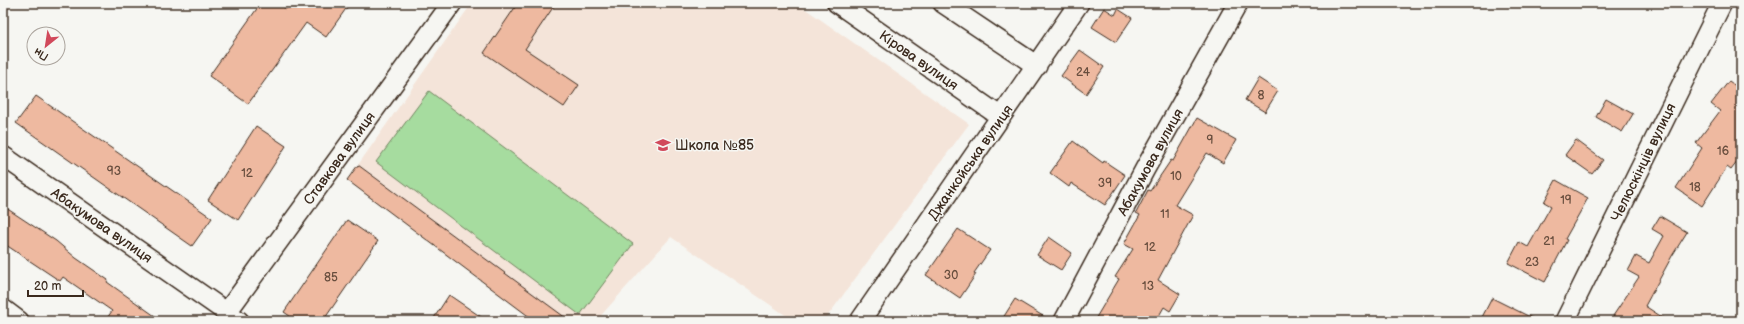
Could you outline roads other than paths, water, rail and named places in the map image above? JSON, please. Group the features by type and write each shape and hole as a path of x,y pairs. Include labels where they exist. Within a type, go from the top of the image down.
{"street":[{"name":"Ставкова вулиця","path":"233,317 452,3"},
{"name":"Кірова вулиця","path":"837,3 1002,117"},
{"path":"943,3 1037,66"},
{"name":"Джанкойська вулиця","path":"860,321 1002,117 1079,3"},
{"name":"Абакумова вулиця","path":"1064,321 1141,176 1238,3"},
{"name":"Челюскінців вулиця","path":"1564,321 1722,3"},
{"name":"Абакумова вулиця","path":"3,156 233,317"},
{"path":"3,309 20,321"}],"place":[{"name":"Школа №85","path":"663,145"}]}
